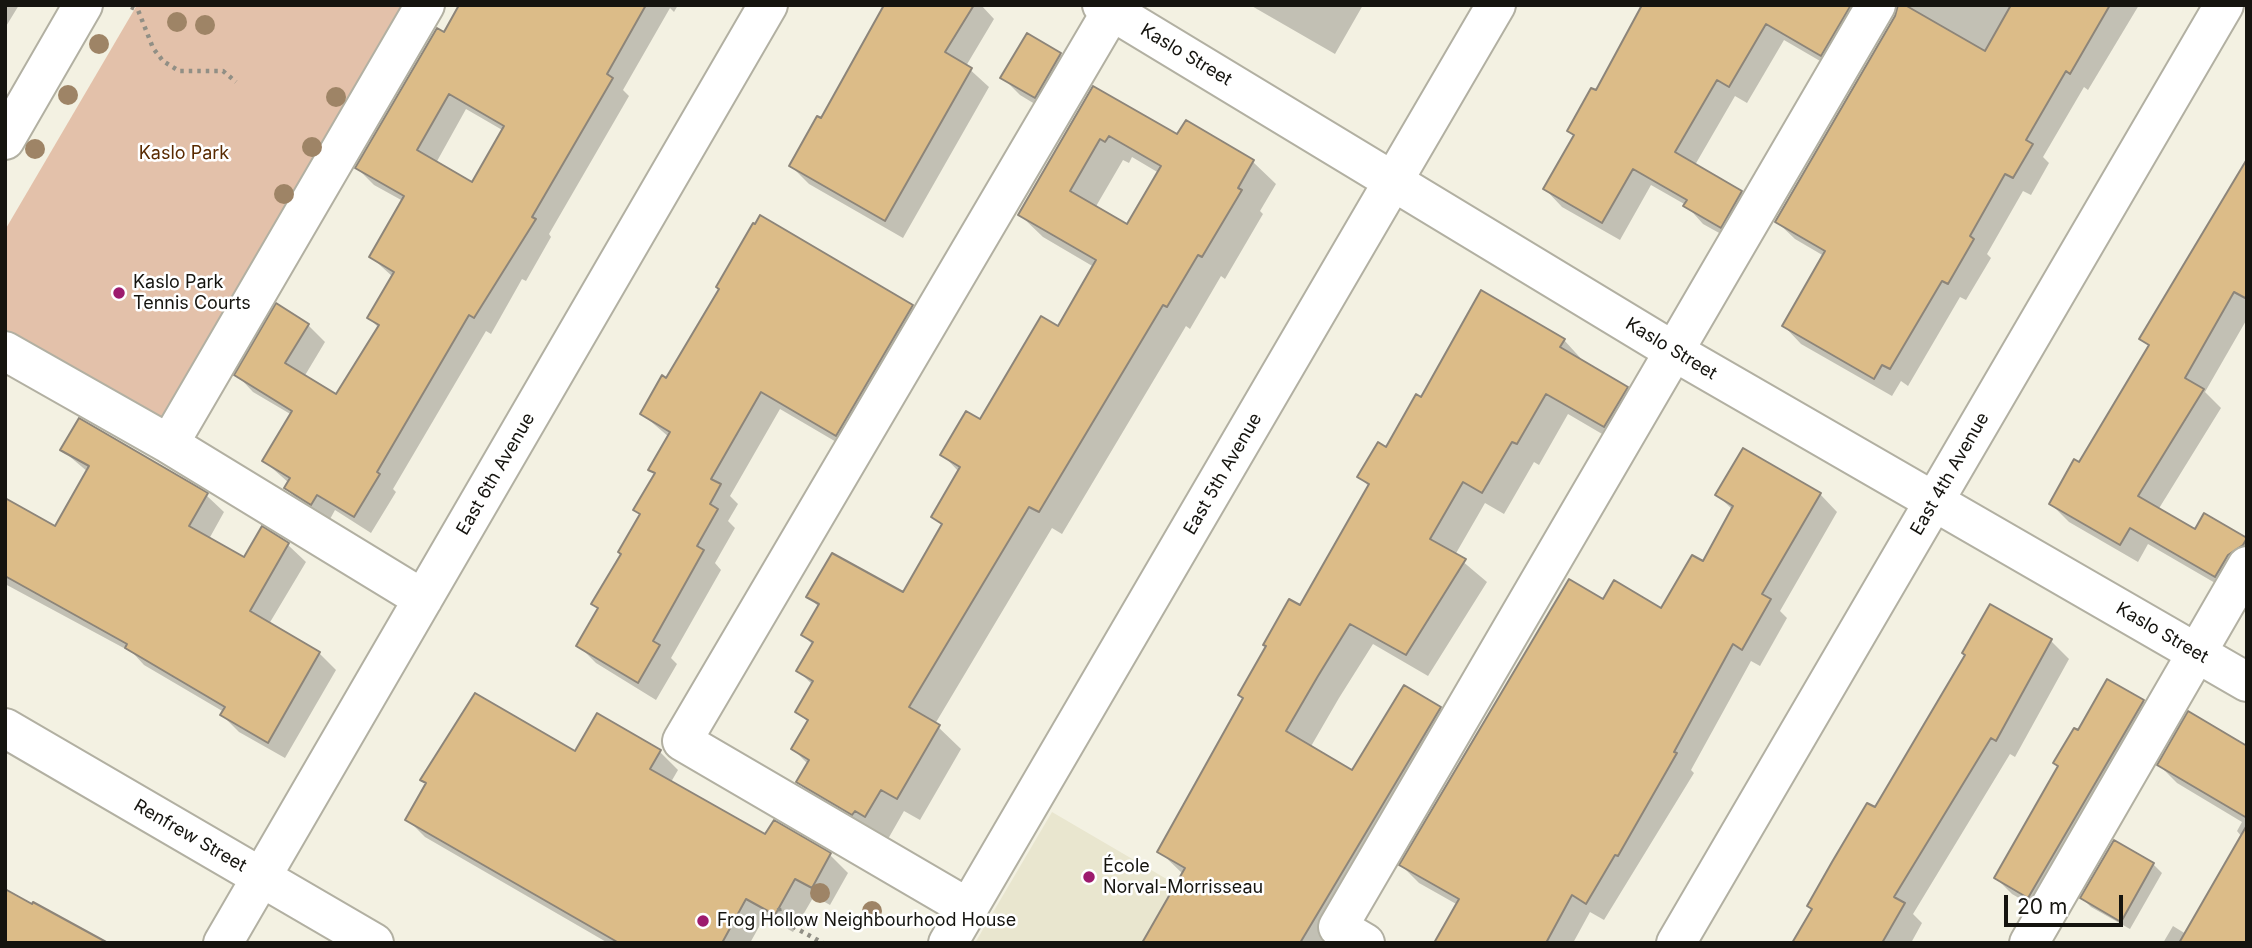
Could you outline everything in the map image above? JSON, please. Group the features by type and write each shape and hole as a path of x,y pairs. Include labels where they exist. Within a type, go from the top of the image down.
{"street":[{"path":"5,140 83,5"},
{"path":"169,444 425,5"},
{"name":"East 6th Avenue","path":"223,943 768,5"},
{"name":"East 5th Avenue","path":"948,943 1496,5"},
{"path":"1365,943 1338,927 1877,5"},
{"name":"East 4th Avenue","path":"1676,943 2224,5"},
{"path":"968,908 682,741 1109,7"},
{"name":"Kaslo Street","path":"1109,7 1675,352 2247,682"},
{"path":"5,351 169,444 423,599"},
{"path":"2029,943 2247,566"},
{"name":"Renfrew Street","path":"5,728 374,943"}],"path":[{"path":"131,7 138,10 153,48 163,61 179,71 223,71 236,82"},
{"path":"779,908 781,920 823,943"}],"shaded area":[{"name":"École Norval-Morrisseau","path":"1052,812 1276,943 975,943"}],"green space":[{"name":"Kaslo Park","path":"137,5 406,5 161,425 5,334 5,230"}],"building":[{"path":"459,5 646,5 607,74 613,78 532,217 536,219 474,318 469,315 377,472 380,474 354,517 317,495 311,505 284,488 290,478 262,461 292,411 234,375 276,303 309,324 285,363 336,394 379,325 367,318 394,272 369,257 404,196 355,168 437,28 444,32","holes":["449,94 504,126 472,182 417,150"]},
{"path":"884,5 974,5 945,52 972,68 885,221 789,166 817,116 821,118"},
{"path":"1642,5 1851,5 1821,56 1766,24 1729,87 1717,80 1675,152 1742,191 1721,228 1683,206 1687,200 1633,169 1602,223 1543,189 1574,135 1567,131 1591,88 1596,90"},
{"path":"1898,5 1905,5 1985,51 2011,5 2110,5 2070,74 2066,71 2026,140 2033,144 2013,178 2005,174 1970,236 1974,239 1948,284 1942,281 1890,369 1882,365 1874,379 1782,326 1825,251 1775,222 1895,16"},
{"path":"1027,33 1061,53 1035,98 1000,78"},
{"path":"1093,86 1177,134 1186,120 1254,160 1238,188 1242,190 1202,257 1198,255 1167,307 1163,305 1039,512 1029,507 909,707 940,725 897,799 881,790 865,817 855,811 852,815 796,782 809,760 791,749 808,720 795,712 813,681 796,671 813,642 801,635 819,604 806,597 832,553 903,592 942,524 931,517 960,467 940,455 966,411 980,419 1041,316 1058,326 1096,260 1018,215","holes":["1109,136 1161,166 1127,224 1070,191 1100,139 1105,142"]},
{"path":"2247,159 2247,299 2234,292 2185,378 2204,389 2138,496 2195,529 2204,513 2247,538 2243,545 2228,555 2215,577 2130,528 2120,545 2049,504 2074,459 2079,462 2149,345 2139,339"},
{"path":"760,215 913,305 836,436 761,392 711,479 721,484 710,504 718,509 697,546 704,550 653,641 660,645 638,683 576,646 598,608 591,604 621,554 618,552 640,514 633,510 655,473 648,470 670,432 640,414 662,375 666,378 719,289 716,287"},
{"path":"1481,290 1565,339 1560,347 1628,387 1604,427 1546,394 1517,444 1512,442 1482,493 1463,482 1430,539 1466,559 1406,655 1350,624 1318,676 1286,731 1352,770 1404,685 1441,707 1300,943 1142,943 1185,868 1157,852 1243,698 1238,695 1266,646 1263,645 1289,599 1300,605 1369,484 1357,477 1378,442 1386,447 1416,394 1421,397"},
{"path":"79,418 208,493 189,526 244,557 262,526 289,543 250,611 320,652 268,743 220,715 225,707 125,648 127,644 5,576 5,498 55,526 89,466 60,450"},
{"path":"1743,448 1821,493 1762,594 1771,599 1742,650 1733,644 1674,752 1677,753 1618,856 1615,855 1586,904 1572,895 1546,943 1434,943 1459,899 1399,865 1569,579 1603,599 1614,580 1661,608 1692,555 1703,561 1733,506 1715,495"},
{"path":"1990,604 2052,639 1996,741 1991,738 1894,897 1905,903 1882,943 1792,943 1812,909 1807,906 1832,862 1867,803 1875,807 1965,655 1962,653"},
{"path":"2107,679 2144,700 2028,898 1994,878 2058,766 2053,763 2074,728 2078,730"},
{"path":"475,693 575,751 597,713 661,750 650,769 765,834 774,820 831,853 812,888 795,879 775,915 746,899 722,943 619,943 405,820 426,783 420,780"},
{"path":"2188,711 2247,746 2247,818 2157,765"},
{"path":"2247,825 2247,943 2179,943"},
{"path":"2114,840 2154,863 2121,922 2080,898"},
{"path":"5,889 32,904 33,902 108,943 5,943"}],"place":[{"name":"Kaslo Park Tennis Courts","path":"119,293"},
{"name":"École Norval-Morrisseau","path":"1089,877"},
{"name":"Frog Hollow Neighbourhood House","path":"703,921"}]}
